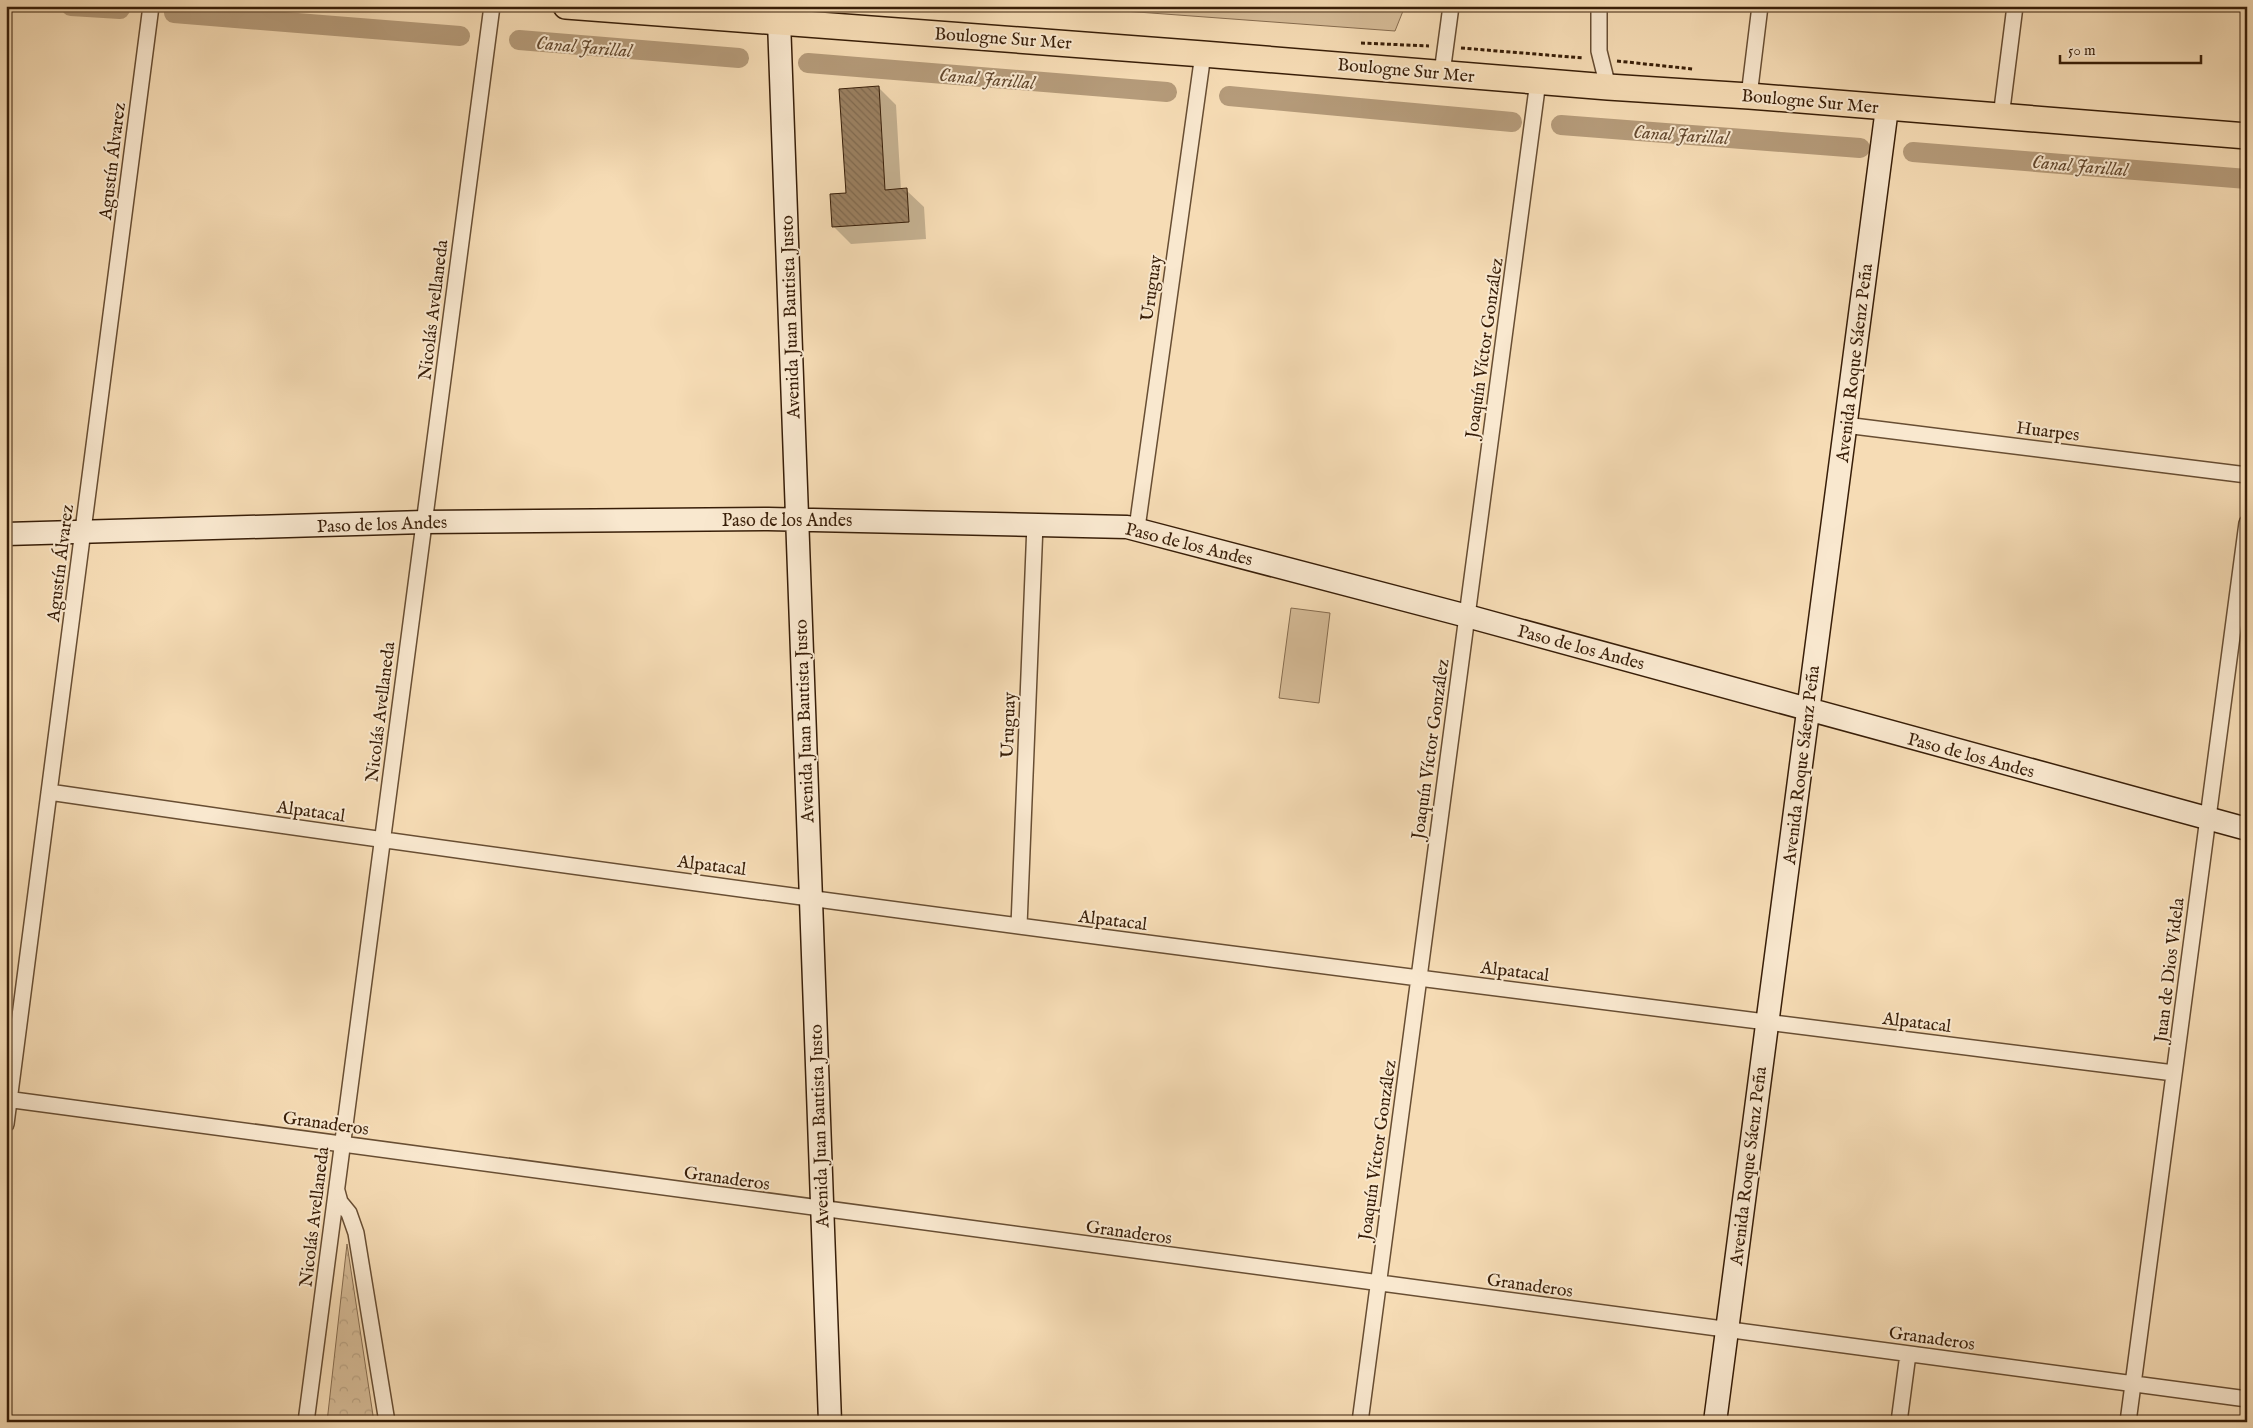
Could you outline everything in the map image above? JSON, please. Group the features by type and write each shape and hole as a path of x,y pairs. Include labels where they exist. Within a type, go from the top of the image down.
{"main road":[{"name":"Boulogne Sur Mer","path":"568,6 777,14 1203,54 2247,136"}],"street":[{"name":"Agustín Álvarez","path":"6,1124 151,6"},
{"name":"Nicolás Avellaneda","path":"306,1422 492,6"},
{"path":"1442,73 1450,6"},
{"path":"1599,6 1599,51 1608,87"},
{"path":"1749,96 1760,6"},
{"path":"2001,117 2015,6"},
{"name":"Avenida Juan Bautista Justo","path":"777,14 830,1422"},
{"name":"Uruguay","path":"1137,528 1203,54"},
{"name":"Joaquín Víctor González","path":"1360,1422 1538,81"},
{"name":"Avenida Roque Sáenz Peña","path":"1715,1422 1887,108"},
{"name":"Huarpes","path":"1846,425 2247,475"},
{"name":"Paso de los Andes","path":"6,534 424,522 797,519 1137,528 2247,829"},
{"name":"Juan de Dios Videla","path":"2128,1422 2247,522"},
{"name":"Uruguay","path":"1018,926 1035,524"},
{"name":"Alpatacal","path":"49,792 382,840 811,896 1018,926 2174,1073"},
{"name":"Granaderos","path":"8,1099 2247,1400"},
{"path":"337,1188 340,1202 349,1213 356,1236 387,1422"},
{"path":"330,1236 336,1225 342,1223 350,1226 356,1236"},
{"path":"1899,1422 1908,1354"}],"green space":[{"path":"1056,6 1405,6 1395,31"},
{"path":"1291,608 1330,613 1319,703 1279,698"},
{"path":"347,1244 374,1422 327,1422"}],"building":[{"path":"879,86 885,190 907,188 909,222 832,227 830,194 846,193 839,89"}],"waterway":[{"name":"Canal Jarillal","path":"71,6 120,9"},
{"name":"Canal Jarillal","path":"174,13 460,36"},
{"name":"Canal Jarillal","path":"519,40 739,58"},
{"name":"Canal Jarillal","path":"808,63 1167,92"},
{"name":"Canal Jarillal","path":"1229,96 1512,122"},
{"name":"Canal Jarillal","path":"1561,125 1860,148"},
{"name":"Canal Jarillal","path":"1913,152 2247,179"}]}
